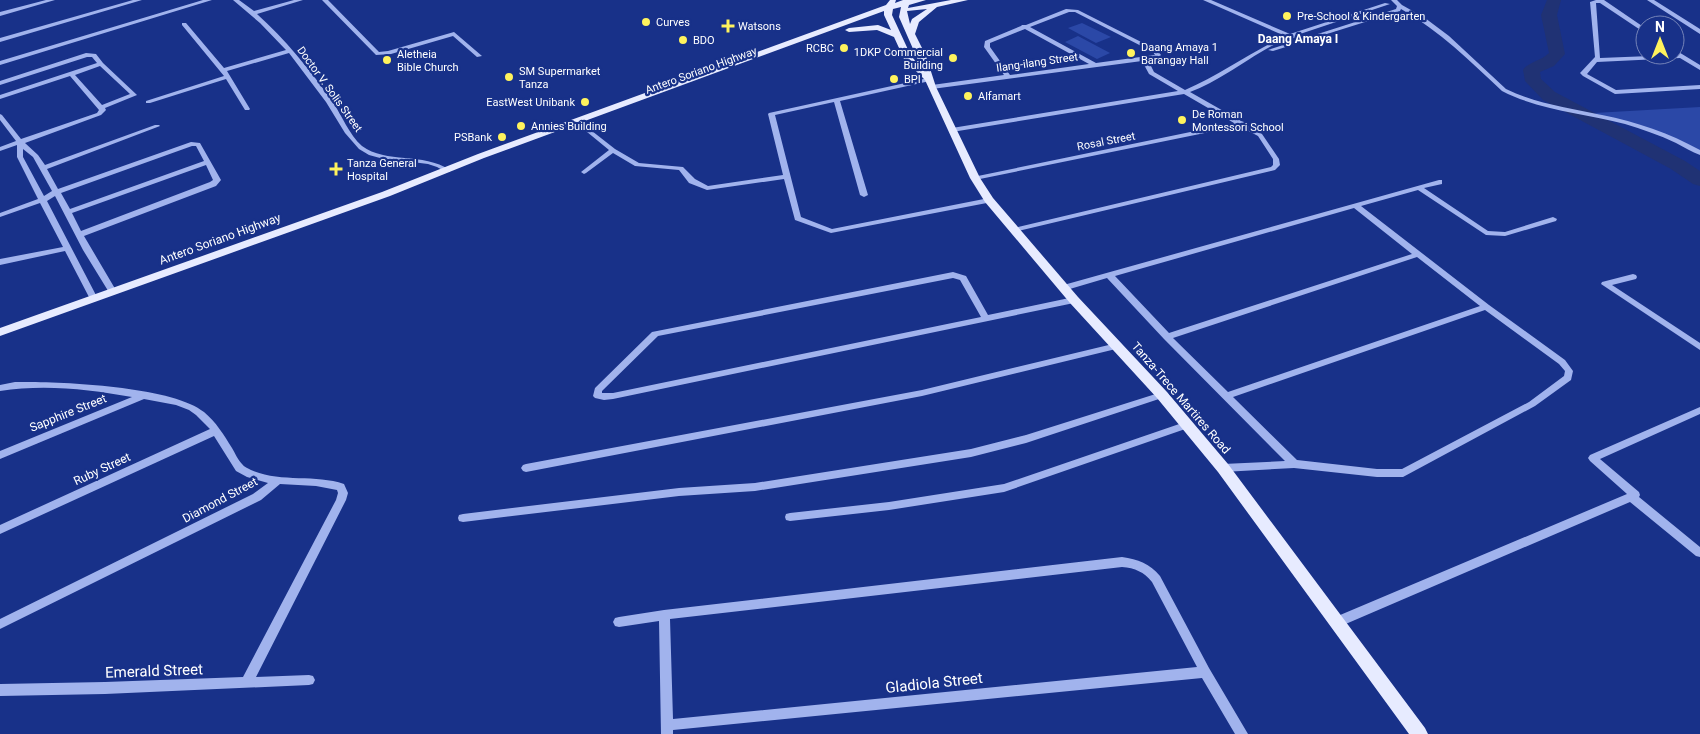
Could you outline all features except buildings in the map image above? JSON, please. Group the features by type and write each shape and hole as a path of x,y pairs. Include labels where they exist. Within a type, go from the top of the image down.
{"main road":[{"name":"Antero Soriano Highway","path":"905,5 922,0"},
{"name":"Antero Soriano Highway","path":"0,332 448,171 481,156 890,7 942,4 964,0"},
{"path":"911,35 915,21 926,12 942,4"},
{"name":"Tanza-Trece Martires Road","path":"905,5 911,35 922,56 930,84 975,178 988,200 1063,288 1162,395 1224,468 1419,734"},
{"name":"Antero Soriano Highway","path":"448,171 485,162 849,30 890,7"},
{"name":"Tanza-Trece Martires Road","path":"890,7 898,36 907,56 930,84"},
{"path":"849,30 878,27 898,36"}],"street":[{"path":"0,14 52,0"},
{"path":"0,40 139,0"},
{"path":"0,63 209,0"},
{"name":"Doctor V. Solis Street","path":"236,0 254,13 290,51 329,101 360,148 396,159 441,164 448,171"},
{"path":"254,13 300,0"},
{"path":"325,0 378,54 454,34 478,56"},
{"path":"1206,0 1302,41"},
{"path":"1378,0 1400,6"},
{"path":"1394,0 1447,37 1504,90 1527,101 1604,117 1664,134 1700,153"},
{"path":"1650,0 1700,32"},
{"path":"1597,60 1593,2 1601,1 1635,24"},
{"path":"952,130 1184,92 1199,87 1250,56 1290,36 1387,4"},
{"path":"1250,56 1398,10 1400,6"},
{"path":"1008,76 987,47 987,42 1062,12 1076,11 1155,50 1158,54 1156,57 1144,58 1152,73 1260,135 1276,158 1277,165 1273,169 1014,230"},
{"path":"184,24 225,74 247,109"},
{"path":"1024,26 1095,65"},
{"path":"148,102 290,51"},
{"path":"0,83 86,55 94,55 134,95 101,107"},
{"name":"Ilang-ilang Street","path":"930,84 1144,58"},
{"path":"1635,58 1597,60 1583,73 1615,92 1700,87"},
{"path":"1685,58 1700,68"},
{"path":"0,97 101,64"},
{"path":"0,149 100,114 103,111 71,74"},
{"path":"930,84 771,114 798,218 831,231 988,200"},
{"path":"836,101 864,195"},
{"path":"0,116 20,142 36,156 79,235 113,292"},
{"name":"Rosal Street","path":"975,178 1242,124"},
{"path":"43,168 157,126"},
{"path":"583,126 613,150 637,165 682,168 692,182 707,188 787,177"},
{"path":"20,142 20,157 94,299"},
{"path":"0,215 43,200 56,192 191,144 198,144 217,180 213,184 79,235"},
{"path":"584,172 613,150"},
{"path":"22,161 36,156"},
{"path":"68,212 208,162"},
{"path":"1063,288 1439,182"},
{"path":"1420,188 1486,233 1505,234 1553,220"},
{"path":"1224,468 1294,464 1377,473 1403,473 1532,404 1568,378 1569,371 1562,362 1486,307 1355,205"},
{"path":"0,262 68,248"},
{"path":"1167,337 1419,254"},
{"path":"986,319 963,278 953,275 693,326 655,334 649,338 598,390 598,396 604,398 986,319 1074,300"},
{"path":"1110,276 1167,337 1294,464"},
{"path":"1633,277 1605,284 1700,347"},
{"path":"1227,396 1486,307"},
{"path":"526,468 922,393 1117,346"},
{"name":"Diamond Street","path":"0,388 27,383 145,395 162,398 192,408 203,416 215,431 239,468 257,476 277,481"},
{"name":"Sapphire Street","path":"0,455 145,395"},
{"path":"463,518 679,492 755,488 971,453 1026,439 1162,395"},
{"path":"1337,622 1635,495 1593,458 1700,410"},
{"path":"790,517 889,506 1004,488 1188,425"},
{"name":"Ruby Street","path":"0,530 215,431"},
{"path":"247,682 342,500 343,493 341,487 277,481"},
{"name":"Diamond Street","path":"0,624 245,503 266,491 277,481"},
{"path":"1631,497 1700,552"},
{"path":"619,622 664,614 1122,562 1135,563 1150,572 1156,579 1205,672 1242,734"},
{"path":"664,614 667,729"},
{"name":"Gladiola Street","path":"667,729 1205,672"},
{"name":"Emerald Street","path":"0,690 309,680"}],"shaded area":[{"path":"1082,23 1111,37 1096,43 1068,28"},
{"path":"1078,36 1110,53 1097,59 1065,42"},
{"path":"1700,107 1700,153 1678,140 1594,113"}],"waterway":[{"path":"1554,0 1549,15 1557,54 1548,63 1531,70 1533,81 1549,96 1678,165 1700,180"}],"place":[{"name":"Pre-School & Kindergarten","path":"1287,16"},
{"name":"Curves","path":"646,22"},
{"name":"Watsons","path":"728,26"},
{"name":"BDO","path":"683,40"},
{"name":"RCBC","path":"844,48"},
{"name":"Daang Amaya 1 Barangay Hall","path":"1131,53"},
{"name":"1DKP Commercial Building","path":"953,58"},
{"name":"Aletheia Bible Church","path":"387,60"},
{"name":"SM Supermarket Tanza","path":"509,77"},
{"name":"BPI","path":"894,79"},
{"name":"Alfamart","path":"968,96"},
{"name":"EastWest Unibank","path":"585,102"},
{"name":"De Roman Montessori School","path":"1182,120"},
{"name":"Annies Building","path":"521,126"},
{"name":"PSBank","path":"502,137"},
{"name":"Tanza General Hospital","path":"336,169"}],"district":[{"name":"Daang Amaya I","path":"1298,39"}]}
